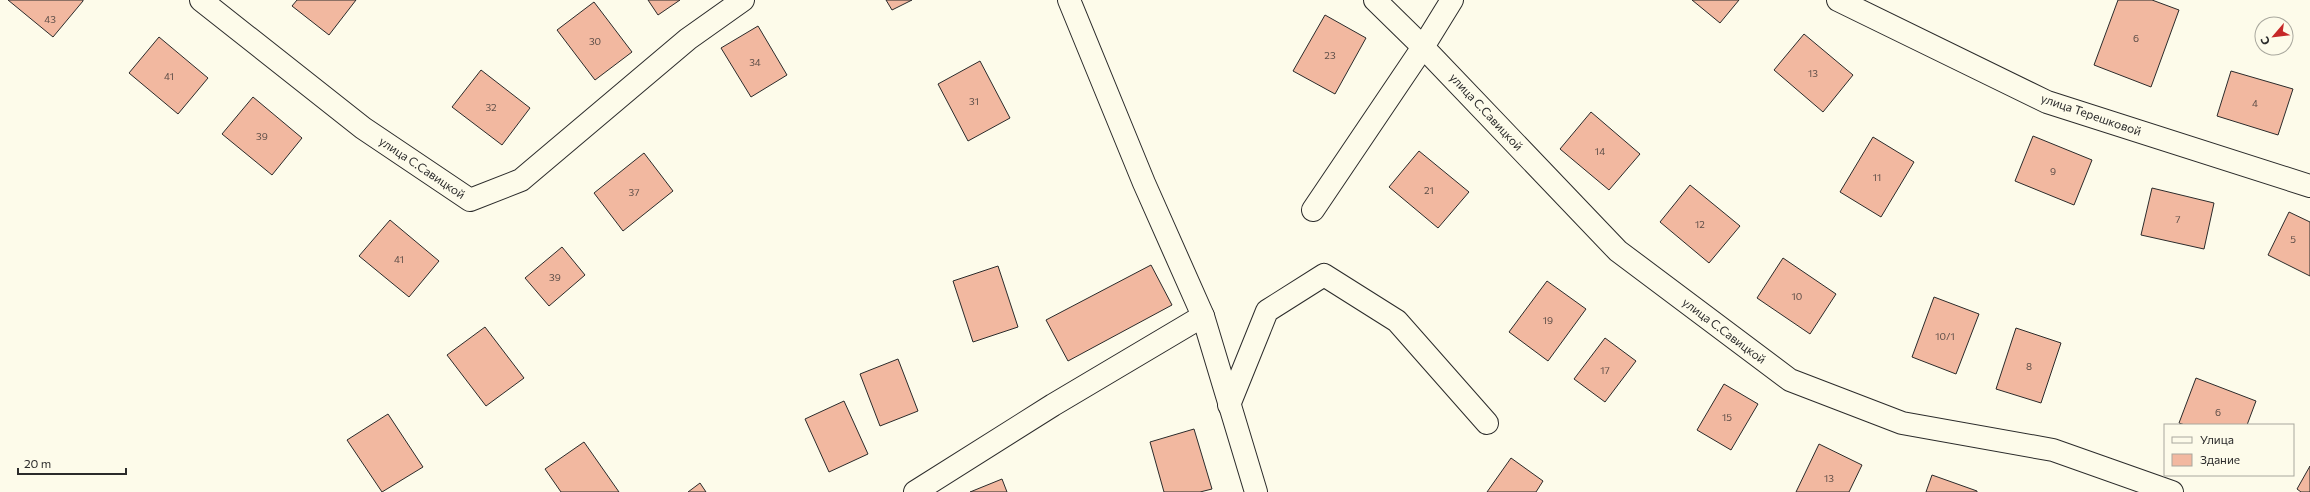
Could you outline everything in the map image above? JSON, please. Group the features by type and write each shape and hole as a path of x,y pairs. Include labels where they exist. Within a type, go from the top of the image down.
{"street":[{"name":"улица С.Савицкой","path":"201,0 363,128 470,200 521,180 688,39 743,0"},
{"path":"1068,0 1144,183 1202,316 1256,492"},
{"name":"улица С.Савицкой","path":"1375,0 1424,47 1618,251 1790,380 1902,423 2053,450 2172,492"},
{"path":"1313,210 1424,47 1452,0"},
{"name":"улица Терешковой","path":"1838,0 2047,102 2310,186"},
{"path":"1229,405 1267,311 1324,275 1397,321 1487,423"},
{"path":"915,492 1053,405 1202,316"}],"building":[{"path":"8,0 83,0 83,1 53,37"},
{"path":"297,0 356,0 329,35 292,6"},
{"path":"648,0 680,0 658,15"},
{"path":"886,0 912,0 892,10"},
{"path":"1692,0 1739,0 1720,23"},
{"path":"2118,0 2152,0 2179,10 2151,87 2094,65"},
{"path":"594,2 632,52 595,80 557,30"},
{"path":"1325,15 1366,38 1335,94 1293,71"},
{"path":"758,26 787,75 751,97 721,48"},
{"path":"1804,34 1853,75 1823,112 1774,70"},
{"path":"159,37 208,78 178,114 129,73"},
{"path":"980,61 1010,118 968,141 938,84"},
{"path":"481,70 530,108 502,145 452,107"},
{"path":"2231,71 2293,89 2278,135 2217,116"},
{"path":"253,97 302,138 272,175 222,134"},
{"path":"1591,112 1640,154 1609,190 1560,149"},
{"path":"2033,136 2092,160 2074,205 2015,181"},
{"path":"1873,137 1914,162 1881,217 1840,192"},
{"path":"1419,151 1469,192 1438,228 1389,187"},
{"path":"644,153 673,191 623,231 594,193"},
{"path":"1690,185 1740,226 1709,263 1660,222"},
{"path":"2152,188 2214,203 2204,249 2141,235"},
{"path":"2289,212 2310,222 2310,276 2268,255"},
{"path":"390,220 439,261 409,297 359,256"},
{"path":"562,247 585,275 549,306 525,278"},
{"path":"1783,258 1836,294 1810,334 1757,298"},
{"path":"1151,265 1172,305 1068,361 1046,320"},
{"path":"998,266 1018,327 973,342 953,281"},
{"path":"1547,281 1586,309 1548,361 1509,332"},
{"path":"1934,297 1979,314 1956,374 1912,357"},
{"path":"485,327 524,378 486,406 447,355"},
{"path":"2016,328 2061,343 2041,403 1996,389"},
{"path":"1605,338 1636,361 1605,402 1574,379"},
{"path":"898,359 918,411 880,426 860,374"},
{"path":"2196,378 2256,401 2247,424 2179,423"},
{"path":"1724,384 1758,404 1731,450 1697,430"},
{"path":"844,401 868,454 829,472 805,419"},
{"path":"388,414 423,467 382,492 347,440"},
{"path":"1194,429 1212,489 1200,492 1164,492 1150,442"},
{"path":"584,442 619,492 561,492 545,469"},
{"path":"1819,444 1862,465 1849,492 1796,492"},
{"path":"1511,458 1543,481 1536,492 1487,492"},
{"path":"2310,466 2310,492 2301,492 2297,489"},
{"path":"1932,475 1977,491 1977,492 1926,492"},
{"path":"1002,479 1007,492 970,492"},
{"path":"700,483 706,492 688,492"}]}
